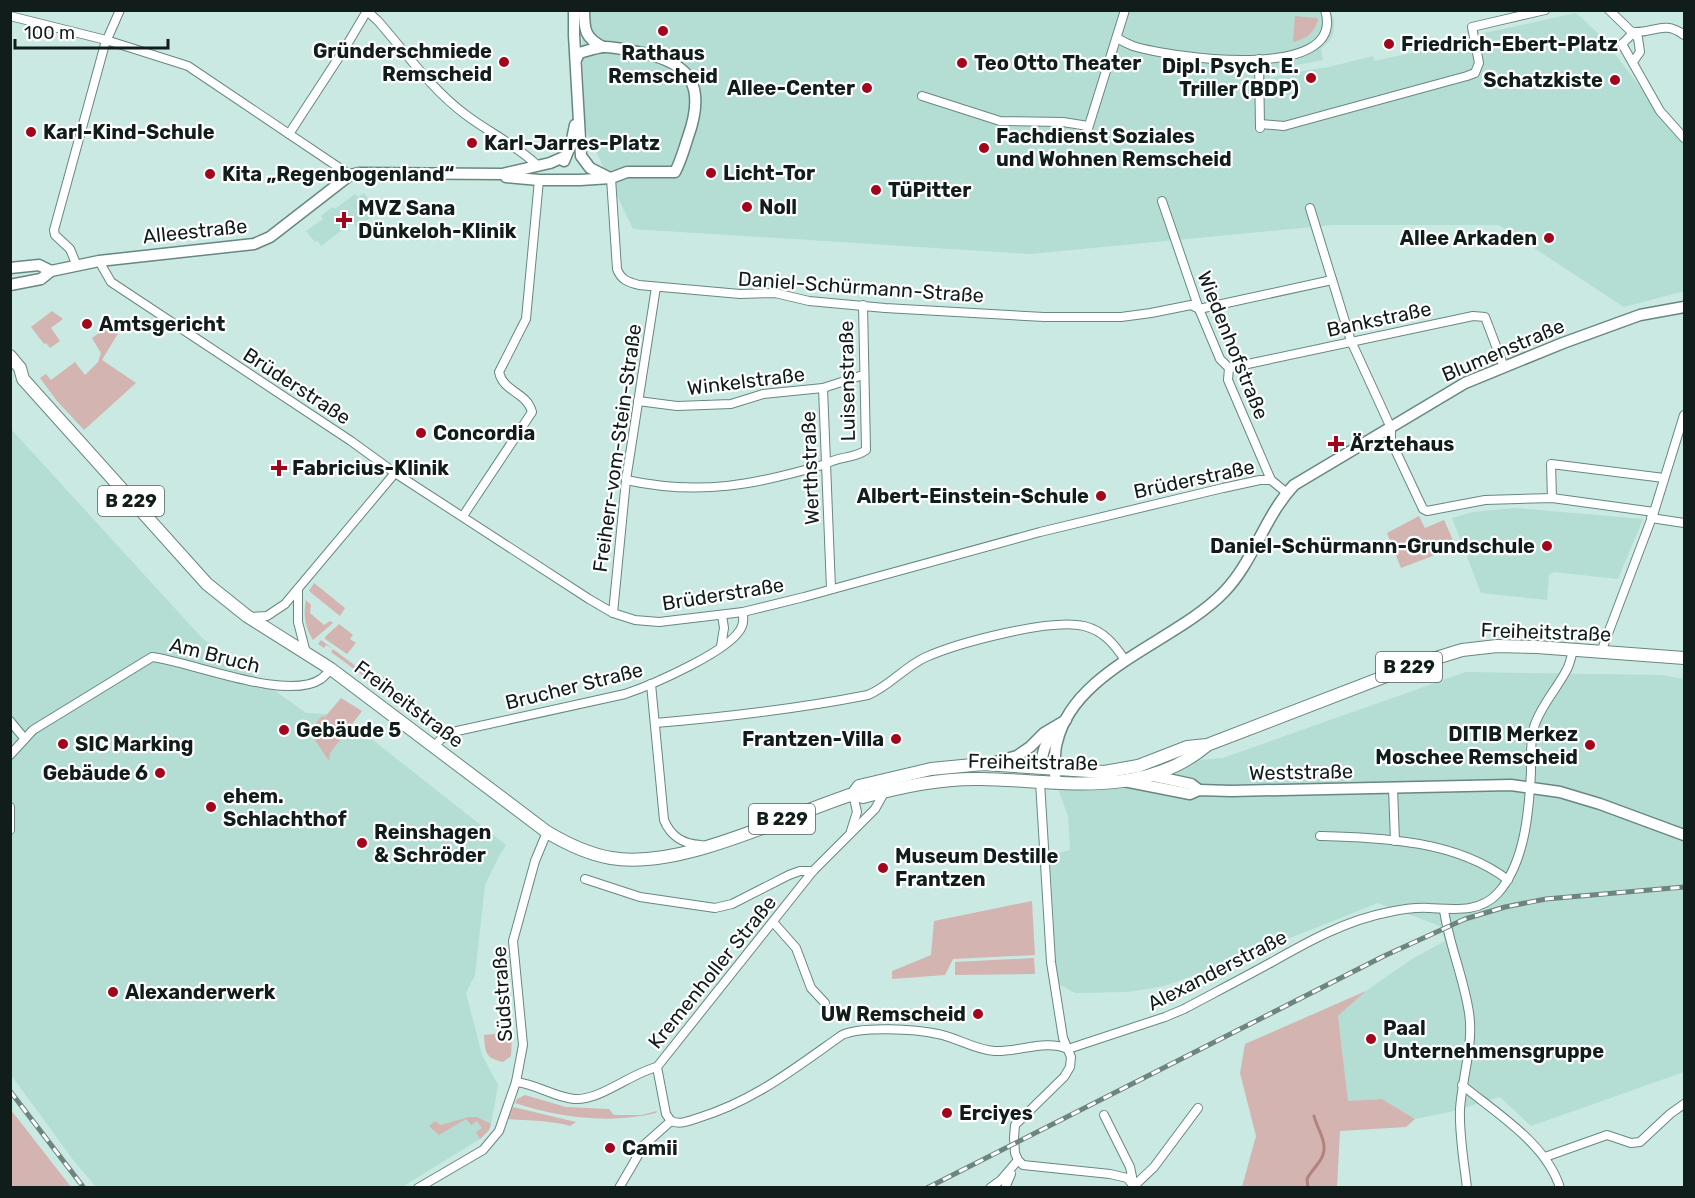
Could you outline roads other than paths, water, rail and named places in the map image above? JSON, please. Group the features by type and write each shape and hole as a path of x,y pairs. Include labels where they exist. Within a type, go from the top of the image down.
{"main road":[{"name":"Freiheitstraße","path":"10,356 20,369 23,379 207,584 247,616 331,669 547,832 578,848 612,858 659,857 711,846 853,794 860,786 901,775 931,769 983,764 1104,772 1122,776 1187,747 1207,746"},
{"name":"Freiheitstraße","path":"10,374 23,379"},
{"name":"Freiheitstraße","path":"853,794 863,797 916,785 955,780 1090,784 1122,776 1150,775 1191,758 1207,746 1443,655 1473,648 1497,646 1684,658"},
{"path":"1040,782 1041,768"}],"street":[{"path":"76,266 70,249 55,235 54,230 106,40 120,10"},
{"path":"574,10 581,156 590,168 611,178"},
{"path":"502,174 507,177 539,180 580,180 611,178 627,172 675,172 693,124 696,105 695,88 690,75 671,61 656,56 603,47 589,39 584,24 584,10"},
{"path":"922,96 1000,121 1063,122 1087,131 1125,10"},
{"path":"1117,39 1133,46 1198,57 1232,60 1293,55 1318,44 1324,37 1328,26 1325,10"},
{"path":"1259,59 1260,126 1284,126 1475,73 1479,63 1472,27 1545,10"},
{"path":"1609,10 1638,38 1640,52 1633,62"},
{"path":"289,134 367,11 443,96 466,116 522,151 537,165"},
{"path":"10,16 106,40 188,66 350,175 359,173 502,174 566,156"},
{"path":"1684,35 1665,27 1634,32 1622,44 1660,111 1684,138"},
{"path":"576,58 579,53 603,47"},
{"path":"463,516 532,412 530,403 501,379 499,372 526,319 539,180 543,170 564,162 578,110"},
{"name":"Alleestraße","path":"10,285 41,279 51,271 99,261 254,244 270,237 350,175"},
{"name":"Daniel-Schürmann-Straße","path":"611,178 617,269 620,276 627,282 656,287 740,294 774,293 809,301 1044,317 1121,317 1151,314 1191,305 1199,309 1332,280"},
{"name":"Wiedenhofstraße","path":"1162,201 1199,309 1220,359 1229,368 1228,380 1271,480 1287,493"},
{"path":"1310,208 1352,341 1391,428 1391,441 1423,509 1427,511 1485,500 1552,498 1653,515 1684,524"},
{"name":"Brüderstraße","path":"99,261 111,282 351,441 395,473 613,613 635,620 659,622 743,612 1040,532 1223,488 1260,480 1271,480"},
{"name":"Alleestraße","path":"10,268 39,265 51,271"},
{"name":"Freiherr-vom-Stein-Straße","path":"613,613 626,480 656,287"},
{"name":"Luisenstraße","path":"826,464 833,459 860,454 866,450 863,305"},
{"name":"Blumenstraße","path":"1041,768 1042,751 1047,741 1090,688 1125,660 1204,611 1240,574 1276,507 1294,485 1453,390 1504,367 1640,315 1684,307"},
{"name":"Bankstraße","path":"1229,368 1473,316 1485,317 1504,367"},
{"name":"Werthstraße","path":"831,589 823,388 863,375"},
{"name":"Winkelstraße","path":"638,401 677,406 715,405 745,401 763,394 823,388"},
{"path":"1601,652 1653,515 1684,415"},
{"path":"626,480 685,487 731,487 776,479 826,464"},
{"path":"1552,498 1551,464 1664,478"},
{"path":"247,616 260,617 276,611 298,590 395,473"},
{"path":"298,590 298,622 306,653"},
{"name":"Brucher Straße","path":"433,748 441,739 458,731 625,694 651,684 685,669 739,632 743,625 743,612"},
{"path":"721,646 724,628 722,615"},
{"path":"656,723 744,716 868,695 879,691 913,664 927,657 999,634 1033,628 1074,625 1088,628 1104,635 1125,660"},
{"path":"1320,836 1384,838 1455,852 1499,873 1508,880 1522,845 1530,788 1534,728 1538,717 1567,669 1573,650"},
{"name":"Am Bruch","path":"10,755 33,730 152,657 273,686 303,684 320,679 331,669"},
{"path":"651,684 664,820 669,832 678,840 693,845 711,846"},
{"name":"Blumenstraße","path":"983,764 1017,756 1044,733 1066,720"},
{"name":"Blumenstraße","path":"1055,783 1056,745 1066,720"},
{"path":"10,721 24,738"},
{"name":"Weststraße","path":"1150,775 1191,784 1199,790"},
{"name":"Weststraße","path":"1122,776 1190,794 1199,790 1511,785 1560,792 1684,835"},
{"path":"1040,782 1051,962 1063,1038 1071,1057 1070,1067 1064,1077 1015,1125 1014,1138 1018,1160 1023,1166 1110,1174 1126,1178 1134,1187"},
{"path":"1393,788 1395,841"},
{"name":"Kremenholler Straße","path":"671,1121 666,1114 657,1067 813,871 875,809 885,791"},
{"path":"851,831 857,812 853,794"},
{"path":"10,807 12,819 10,831"},
{"name":"Südstraße","path":"418,1188 483,1150 499,1131 516,1082 523,1045 513,941 536,861 547,832"},
{"path":"585,879 640,897 715,908 732,904 789,875 800,871 813,871"},
{"name":"Alexanderstraße","path":"671,1121 678,1124 715,1113 744,1100 777,1082 851,1030 939,1034 992,1051 1050,1044 1058,1044 1068,1049 1184,1009 1298,947 1348,924 1388,912 1414,908 1468,909 1496,895 1508,880"},
{"path":"1444,910 1469,1014 1470,1032 1462,1085 1460,1120 1467,1188"},
{"path":"773,922 796,948 811,988 825,1003"},
{"path":"516,1082 568,1097 582,1098 597,1094 640,1072 657,1067"},
{"path":"1462,1085 1545,1157 1555,1173 1560,1188"},
{"path":"1545,1157 1607,1135 1631,1143 1640,1142 1662,1120 1684,1104"},
{"path":"1134,1187 1154,1167 1198,1108"},
{"path":"1104,1115 1130,1167 1134,1187"},
{"path":"619,1188 644,1145 671,1121"},
{"path":"990,1188 1001,1180 1018,1160"},
{"path":"1005,1188 1018,1160"}],"waterway":[{"path":"1308,1188 1307,1179 1321,1159 1324,1148 1314,1116"}],"railway":[{"path":"927,1188 1384,956 1465,919 1505,907 1546,899 1684,887"},
{"path":"10,1091 84,1188"}],"place":[{"name":"Rathaus Remscheid","path":"663,31"},
{"name":"Friedrich-Ebert-Platz","path":"1389,44"},
{"name":"Gründerschmiede Remscheid","path":"504,62"},
{"name":"Teo Otto Theater","path":"962,63"},
{"name":"Dipl. Psych. E. Triller (BDP)","path":"1311,78"},
{"name":"Schatzkiste","path":"1615,80"},
{"name":"Allee-Center","path":"867,88"},
{"name":"Karl-Kind-Schule","path":"31,132"},
{"name":"Karl-Jarres-Platz","path":"472,143"},
{"name":"Fachdienst Soziales und Wohnen Remscheid","path":"984,148"},
{"name":"Licht-Tor","path":"711,173"},
{"name":"Kita „Regenbogenland“","path":"210,174"},
{"name":"TüPitter","path":"876,190"},
{"name":"Noll","path":"747,207"},
{"name":"MVZ Sana Dünkeloh-Klinik","path":"344,220"},
{"name":"Allee Arkaden","path":"1549,238"},
{"name":"Amtsgericht","path":"87,324"},
{"name":"Concordia","path":"421,433"},
{"name":"Ärztehaus","path":"1336,444"},
{"name":"Fabricius-Klinik","path":"279,468"},
{"name":"Albert-Einstein-Schule","path":"1101,496"},
{"name":"Daniel-Schürmann-Grundschule","path":"1547,546"},
{"name":"Gebäude 5","path":"284,730"},
{"name":"Frantzen-Villa","path":"896,739"},
{"name":"SIC Marking","path":"63,744"},
{"name":"DITIB Merkez Moschee Remscheid","path":"1590,745"},
{"name":"Gebäude 6","path":"160,773"},
{"name":"ehem. Schlachthof","path":"211,807"},
{"name":"Reinshagen & Schröder","path":"362,843"},
{"name":"Museum Destille Frantzen","path":"883,868"},
{"name":"Alexanderwerk","path":"113,992"},
{"name":"UW Remscheid","path":"978,1014"},
{"name":"Paal Unternehmensgruppe","path":"1371,1039"},
{"name":"Erciyes","path":"947,1113"},
{"name":"Camii","path":"610,1148"}]}
